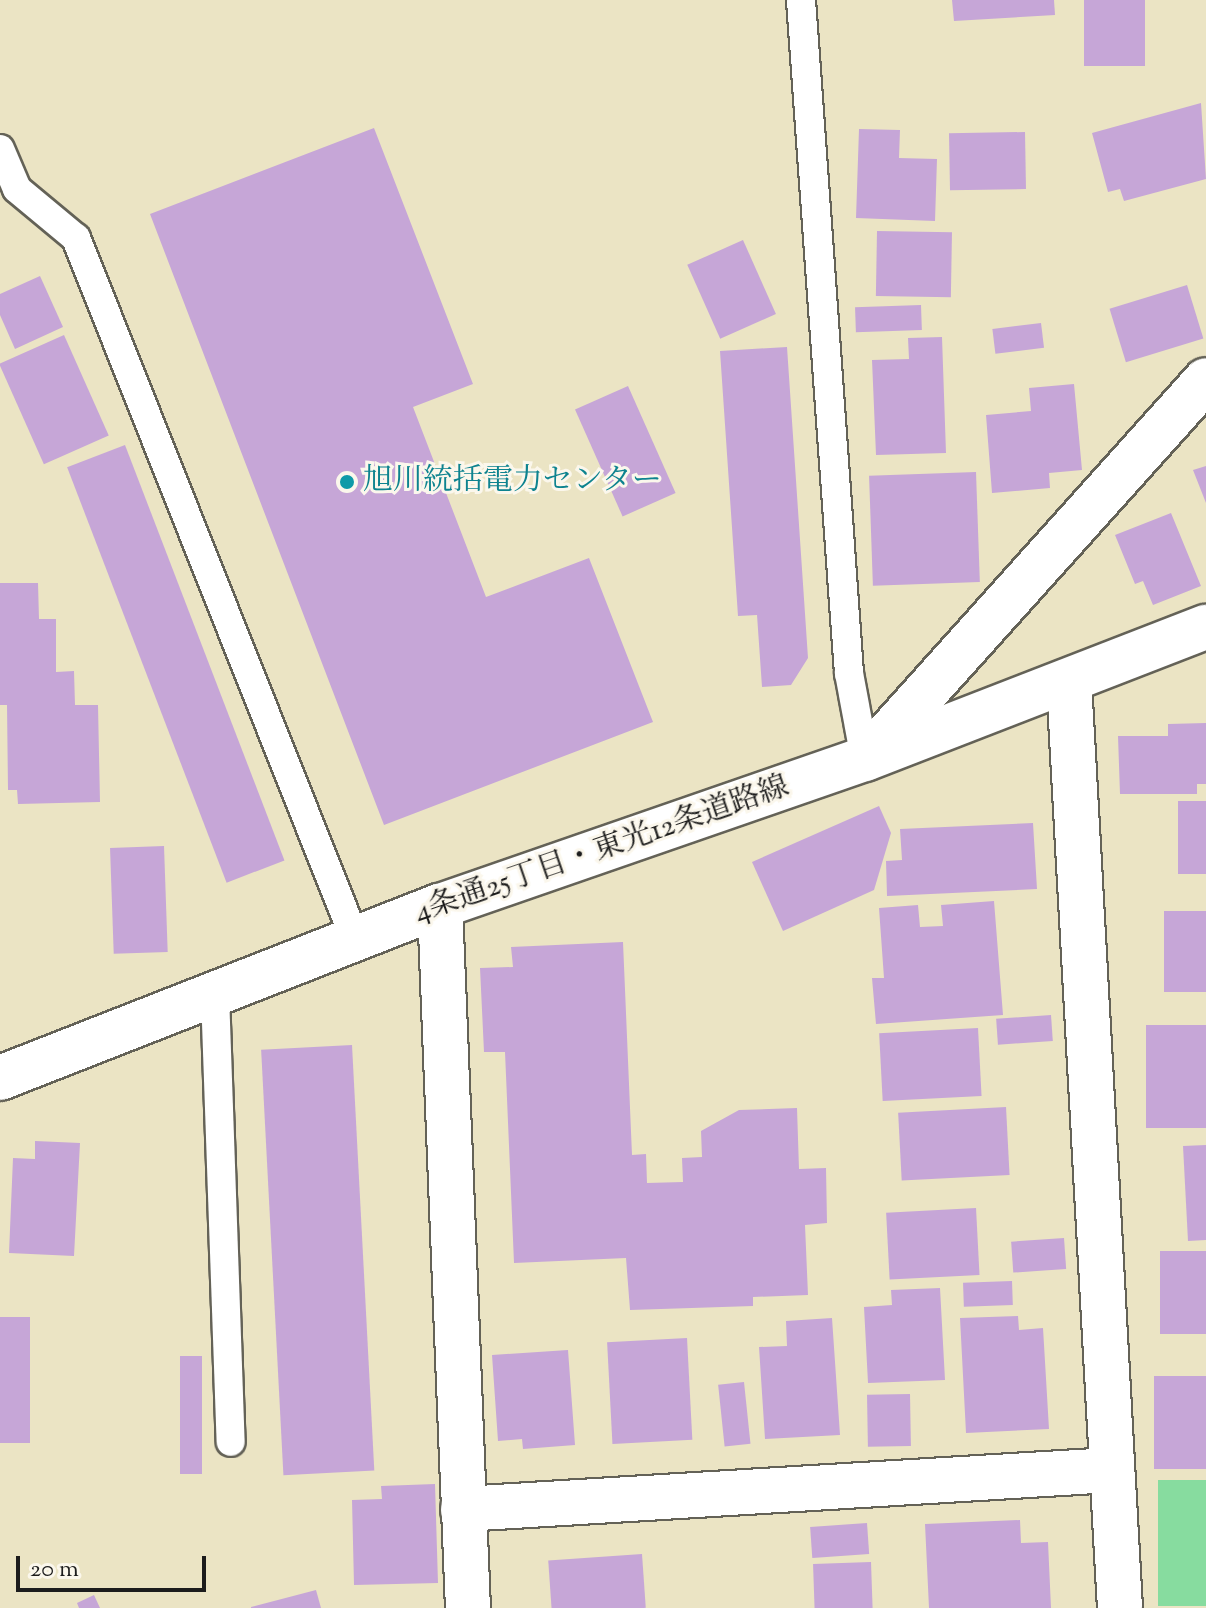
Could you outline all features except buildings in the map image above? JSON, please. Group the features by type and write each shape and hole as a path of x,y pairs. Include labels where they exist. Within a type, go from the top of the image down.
{"street":[{"path":"865,759 1206,380"},
{"name":"4条通25丁目・東光12条道路線","path":"0,1078 440,906 865,759 1206,627"},
{"path":"1069,682 1120,1608"},
{"path":"440,906 468,1608"},
{"path":"463,1509 1111,1470"}],"lane":[{"path":"801,0 849,673 865,759"},
{"path":"0,149 17,189 76,238 355,939"},
{"path":"215,994 231,1442"}],"green space":[{"path":"1158,1480 1206,1480 1206,1606 1158,1606"}],"place":[{"name":"旭川統括電力センター","path":"347,482"}]}
